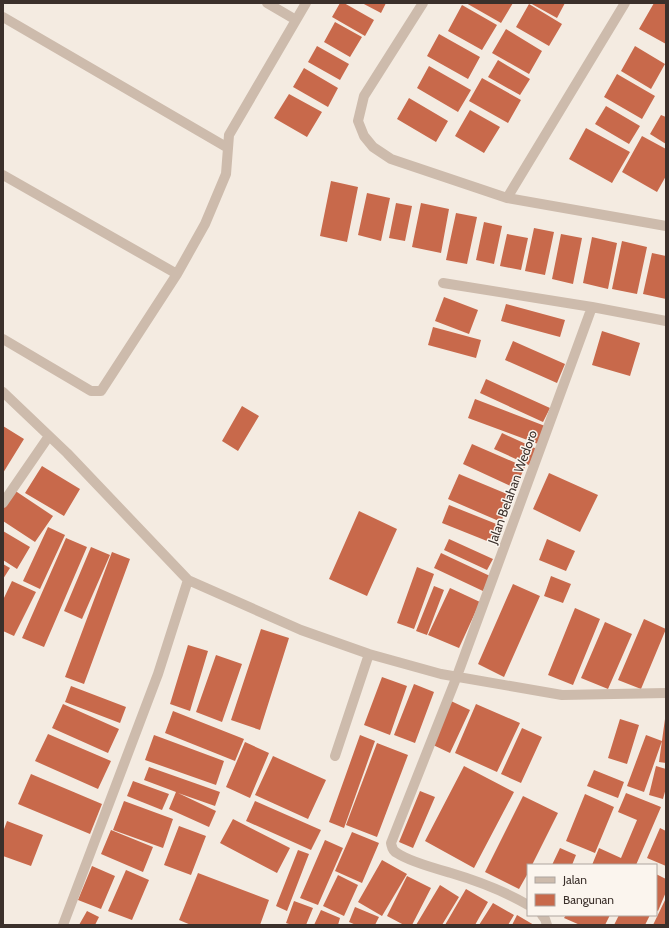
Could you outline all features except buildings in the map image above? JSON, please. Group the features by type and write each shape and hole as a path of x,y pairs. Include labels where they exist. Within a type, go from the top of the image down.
{"street":[{"path":"267,3 296,20"},
{"path":"3,338 91,391 101,391 176,274 205,224 226,174 229,135 306,3"},
{"path":"423,3 364,96 358,121 364,136 373,147 391,159 507,198 665,225"},
{"path":"507,198 625,3"},
{"path":"3,17 228,148"},
{"path":"3,175 176,274"},
{"path":"443,283 592,307 666,321"},
{"name":"Jalan Belahan Wedoro","path":"527,904 473,880 397,854 392,848 391,843 456,676 592,307"},
{"path":"3,392 67,453 188,580 301,630 369,654 441,674 562,695 666,693"},
{"path":"3,503 49,436"},
{"path":"63,925 158,674 188,580"},
{"path":"335,756 369,654"},
{"path":"543,916 547,925"}]}
